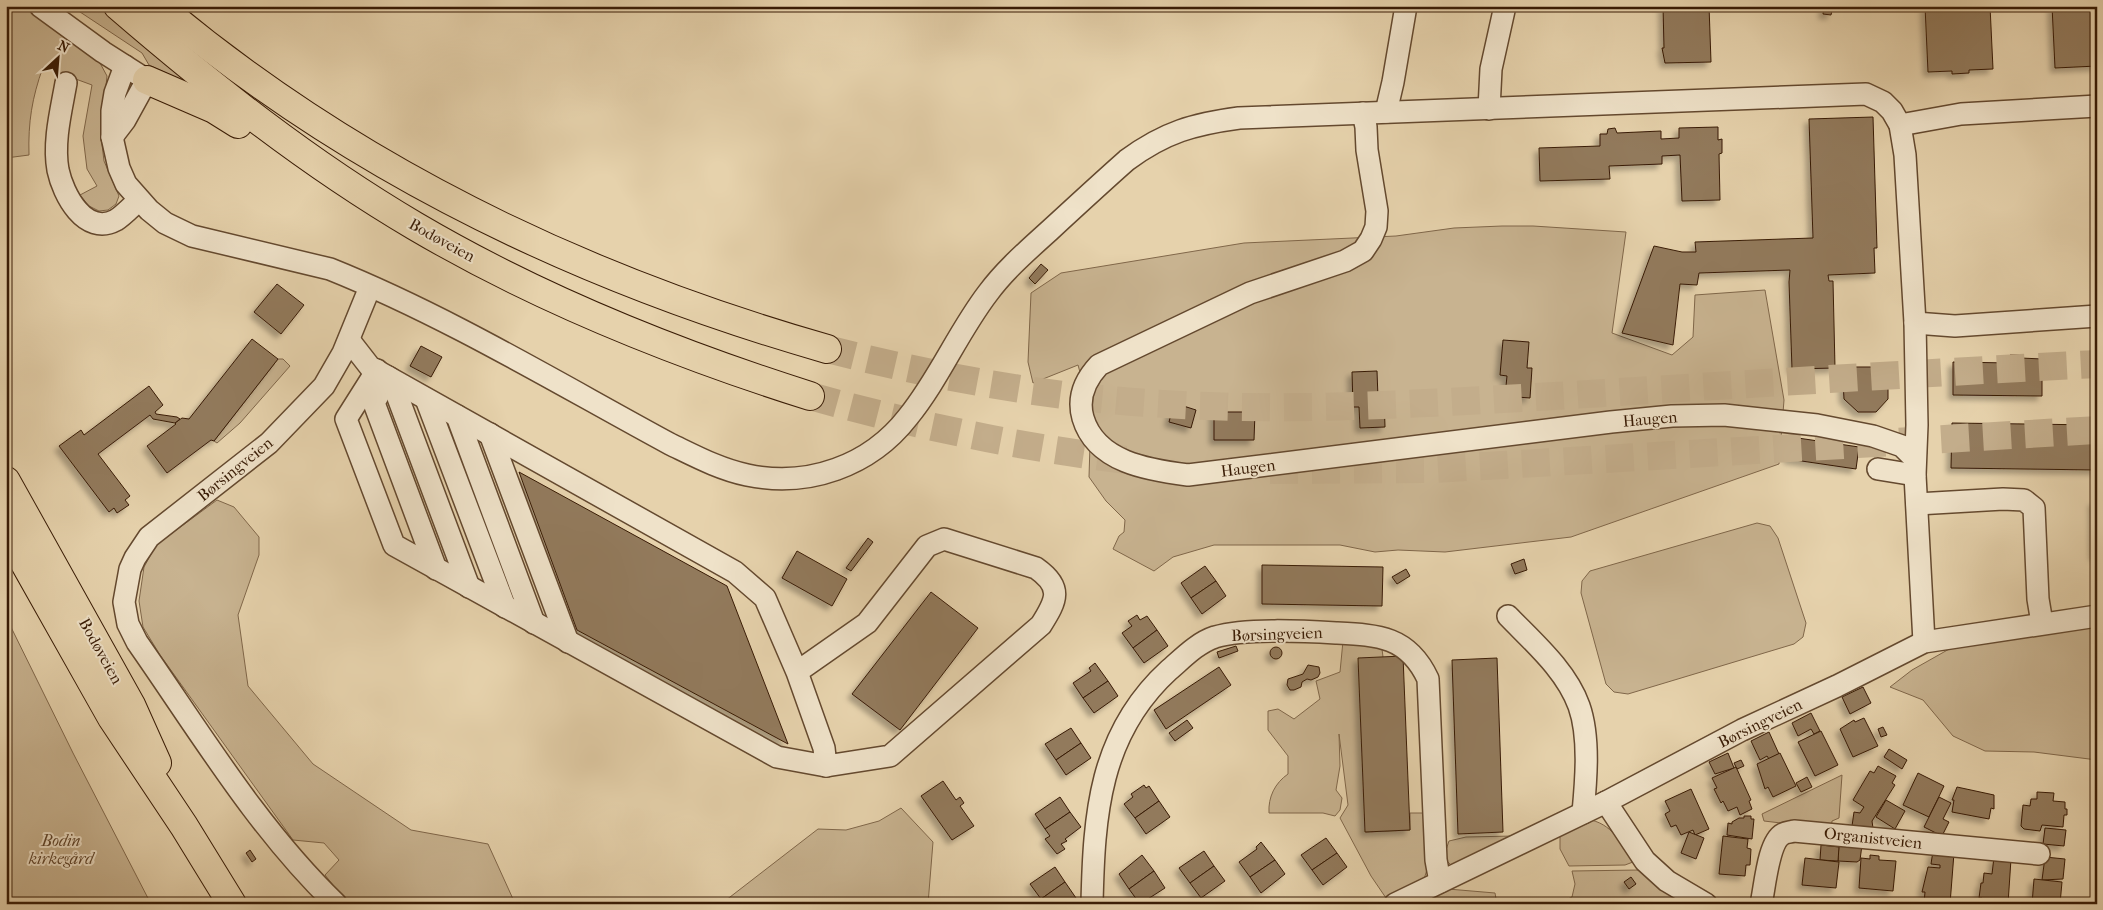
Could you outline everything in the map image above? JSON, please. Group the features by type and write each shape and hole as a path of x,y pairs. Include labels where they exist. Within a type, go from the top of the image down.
{"main road":[{"name":"Bodøveien","path":"118,6 196,73 255,119 322,166 416,226 543,293 629,331 698,359 810,396"},
{"path":"159,6 214,50 307,116 388,166 489,221 575,262 646,290 736,322 827,349"},
{"path":"136,73 214,109 286,152 322,166"},
{"name":"Bodøveien","path":"6,481 131,705 184,826"},
{"name":"Bodøveien","path":"6,530 112,718 184,826 232,904"}],"street":[{"path":"40,6 75,33 136,73 125,120 112,137 119,168 126,184 139,200 165,223 192,236 330,269 436,317 670,444 707,462 747,475 776,479 802,478 828,472 852,463 868,455 894,433 923,397 972,316 999,279 1096,188 1144,148 1175,131 1208,122 1240,118 1866,94 1882,102 1892,111 1900,125 1905,155 1915,323 1917,425 1915,467 1924,642"},
{"path":"1395,112 1393,82 1406,6"},
{"path":"1489,109 1491,68 1505,6"},
{"path":"66,83 58,128 58,170 74,208 93,222 104,224 116,220 139,200"},
{"path":"1900,125 1961,114 2097,106"},
{"name":"Haugen","path":"1362,113 1366,127 1367,150 1377,211 1376,227 1371,240 1363,251 1345,260 1250,293 1099,365 1087,378 1081,394 1081,412 1086,429 1096,443 1111,454 1132,464 1155,471 1188,475 1672,416 1724,415 1818,425 1873,436 1902,446 1915,467"},
{"name":"Børsingveien","path":"336,904 284,850 255,812 137,642 128,624 124,602 130,569 149,537 269,443 324,386 337,366 370,287"},
{"path":"1915,323 1955,326 2097,316"},
{"path":"349,340 370,367 735,572 765,598 797,672 824,748 826,766"},
{"path":"386,375 346,419 394,546 777,756 826,766 890,756 1041,625 1054,606 1055,588 1046,576 1036,568 944,539 926,546 867,623 797,672"},
{"path":"386,375 374,403 436,569"},
{"path":"386,375 469,587"},
{"path":"426,398 505,607"},
{"path":"457,416 534,623"},
{"path":"490,434 568,642"},
{"path":"1878,469 1915,467"},
{"path":"1917,504 2003,499 2024,500 2034,508 2038,599 2042,623"},
{"path":"1508,616 1550,660 1579,706 1585,735 1586,780 1583,813"},
{"name":"Børsingveien","path":"1395,904 1606,802 1742,730 1837,686 1924,642 2097,616"},
{"name":"Børsingveien","path":"1092,904 1095,838 1102,788 1114,747 1127,722 1148,691 1187,654 1213,638 1239,633 1312,631 1365,635 1385,638 1402,645 1414,656 1428,678 1436,860 1440,882"},
{"path":"1606,802 1645,861 1667,881 1706,904"},
{"name":"Organistveien","path":"1762,904 1771,851 1776,840 1783,833 1794,831 2039,854"}],"green space":[{"path":"6,6 26,6 59,33 94,57 100,63 107,76 101,136 104,161 119,196 116,204 108,210 99,211 89,206 80,195 97,186 87,169 83,136 92,85 43,67 32,110 29,132 29,155 6,158"},
{"path":"71,6 112,6 201,89 149,65 142,53"},
{"path":"1502,226 1626,232 1612,333 1672,355 1693,337 1695,295 1765,290 1784,400 1779,464 1571,537 1445,552 1398,550 1375,552 1340,545 1214,545 1173,557 1154,571 1113,549 1119,536 1124,532 1125,520 1106,501 1089,477 1091,412 1078,365 1033,383 1028,362 1031,293 1061,273 1244,243 1396,236 1454,228"},
{"path":"278,359 283,359 290,366 240,423 217,443 214,441"},
{"path":"217,500 234,507 259,537 259,555 238,615 248,686 313,764 411,830 488,844 513,899 511,904 354,904 341,895 325,875 339,860 324,843 293,840 160,655 143,627 139,601 144,567 156,545"},
{"path":"1757,523 1770,526 1778,538 1806,623 1803,637 1794,644 1628,694 1614,692 1606,684 1581,593 1582,581 1590,571"},
{"name":"Bodin kirkegård","path":"6,617 73,753 151,904 6,904"},
{"path":"2097,623 2097,760 2034,752 1985,751 1953,736 1923,700 1890,687 1912,670 1951,648"},
{"path":"1343,641 1381,641 1383,657 1366,832 1410,830 1410,813 1428,813 1429,851 1423,880 1419,885 1408,891 1386,898 1371,876 1340,818 1348,805 1339,734 1340,766 1336,790 1342,798 1340,810 1335,816 1323,813 1269,813 1273,791 1288,774 1288,756 1268,730 1268,711 1278,709 1294,719 1320,699 1316,681 1340,672"},
{"path":"1842,775 1839,818 1832,821 1831,829 1764,821 1762,814"},
{"path":"901,808 933,842 928,904 721,904 818,829 846,830 879,821"},
{"path":"1587,819 1596,821 1615,834 1633,862 1625,865 1569,866 1560,849 1560,835"},
{"path":"1514,836 1452,866 1447,861 1446,850 1449,841 1466,837"},
{"path":"1639,870 1649,880 1685,904 1558,904 1572,897 1575,884 1572,871"},
{"path":"1448,889 1495,893 1497,904 1418,904"}],"building":[{"path":"1663,6 1709,6 1711,62 1665,63 1662,48 1664,48"},
{"path":"1824,6 1833,6 1831,15 1823,14"},
{"path":"1925,6 1990,6 1993,69 1969,70 1969,73 1952,74 1952,71 1928,72"},
{"path":"2052,6 2097,6 2097,66 2055,68"},
{"path":"1873,117 1877,248 1874,248 1875,273 1828,275 1829,281 1833,281 1835,368 1792,369 1790,270 1699,273 1697,285 1680,284 1673,345 1622,333 1654,246 1682,252 1696,252 1695,242 1813,238 1809,119"},
{"path":"1718,127 1718,140 1722,139 1722,153 1719,154 1720,200 1682,201 1680,155 1662,156 1662,164 1609,166 1610,179 1540,181 1539,148 1600,146 1600,134 1607,134 1608,129 1615,128 1617,133 1661,131 1661,139 1679,138 1679,128"},
{"path":"1041,264 1048,270 1035,284 1029,278"},
{"path":"277,284 304,305 281,334 254,312"},
{"path":"252,339 278,359 214,441 211,440 167,473 147,446 182,418 189,419"},
{"path":"1503,340 1529,342 1527,368 1532,368 1530,398 1505,396 1507,376 1500,375"},
{"path":"421,346 442,357 431,377 410,366"},
{"path":"2010,355 2019,355 2021,358 2042,359 2042,396 1953,395 1953,362 2010,363"},
{"path":"1856,367 1875,367 1888,380 1888,399 1876,412 1858,412 1844,399 1843,381"},
{"path":"1377,371 1378,398 1384,397 1385,427 1360,428 1359,407 1353,407 1352,372"},
{"path":"149,386 163,405 155,412 156,414 180,419 175,423 153,419 150,415 98,454 130,496 125,500 129,505 117,513 114,508 109,512 59,446 81,430 84,435"},
{"path":"1174,403 1196,410 1191,428 1169,422"},
{"path":"1214,412 1255,412 1254,440 1214,440"},
{"path":"1952,423 2097,425 2097,470 1951,468"},
{"path":"1791,437 1859,447 1856,469 1788,459"},
{"path":"519,472 727,586 788,744 577,630"},
{"path":"2093,501 2097,501 2097,556 2094,556"},
{"path":"868,538 873,542 851,571 846,568"},
{"path":"797,551 847,579 832,606 782,578"},
{"path":"1524,559 1527,570 1515,574 1511,564"},
{"path":"1262,565 1383,567 1382,606 1262,604"},
{"path":"1205,566 1216,581 1191,598 1181,583"},
{"path":"1406,569 1410,576 1397,584 1392,577"},
{"path":"1216,581 1226,596 1202,614 1191,598"},
{"path":"931,592 978,628 900,730 852,694"},
{"path":"1137,615 1140,620 1147,616 1157,630 1133,648 1122,633 1132,626 1128,621"},
{"path":"1157,630 1168,646 1144,663 1133,648"},
{"path":"1236,646 1238,651 1219,658 1217,652"},
{"path":"1274,647 1278,647 1282,653 1278,659 1274,659 1270,655 1270,651"},
{"path":"1403,656 1410,830 1365,832 1358,658"},
{"path":"1497,658 1503,832 1458,834 1452,660"},
{"path":"1095,663 1108,681 1083,698 1073,683 1091,671 1089,668"},
{"path":"1308,665 1319,667 1320,673 1318,677 1311,680 1307,679 1302,682 1301,687 1290,690 1287,685 1288,679 1303,674"},
{"path":"1219,667 1231,685 1166,729 1154,710"},
{"path":"1108,681 1118,696 1094,713 1083,698"},
{"path":"1863,687 1871,703 1850,714 1842,697"},
{"path":"1811,713 1820,731 1814,734 1811,729 1798,736 1792,723"},
{"path":"1864,718 1878,746 1853,757 1840,729 1854,720 1855,722"},
{"path":"1187,720 1193,728 1175,741 1169,733"},
{"path":"1883,727 1887,735 1881,737 1878,729"},
{"path":"1071,728 1081,743 1056,760 1045,744"},
{"path":"1821,731 1838,765 1815,776 1798,742"},
{"path":"1769,732 1779,754 1769,759 1767,756 1760,760 1751,741"},
{"path":"1081,743 1091,758 1066,775 1056,760"},
{"path":"1889,749 1907,760 1902,769 1884,757"},
{"path":"1728,753 1734,768 1715,774 1709,762"},
{"path":"1780,753 1796,786 1773,797 1768,787 1765,789 1757,764"},
{"path":"1741,760 1744,766 1737,769 1734,763"},
{"path":"1878,766 1896,776 1892,783 1895,785 1872,821 1873,828 1852,826 1854,812 1860,813 1864,807 1853,800 1870,771 1874,773"},
{"path":"1736,767 1751,800 1749,801 1752,809 1740,815 1737,807 1728,811 1723,801 1721,803 1714,789 1717,788 1712,778"},
{"path":"1918,773 1944,786 1929,817 1903,805"},
{"path":"1807,777 1812,787 1801,792 1796,783"},
{"path":"943,781 956,800 960,797 964,803 960,806 974,826 952,840 921,796"},
{"path":"1144,785 1146,788 1149,786 1159,801 1135,818 1124,804 1133,797 1131,794"},
{"path":"1957,787 1994,795 1994,809 1991,808 1989,819 1952,812 1954,800 1952,800"},
{"path":"1691,789 1709,829 1695,835 1693,830 1681,835 1676,825 1671,827 1665,814 1670,811 1665,801"},
{"path":"2037,792 2054,793 2053,801 2065,802 2067,815 2064,815 2063,827 2042,825 2040,831 2024,829 2021,826 2023,805 2030,806 2031,799 2037,799"},
{"path":"1060,797 1070,812 1045,829 1035,814"},
{"path":"1939,797 1951,803 1943,819 1949,822 1942,836 1924,827"},
{"path":"1886,800 1905,811 1895,829 1876,817"},
{"path":"1159,801 1170,817 1146,834 1135,818"},
{"path":"1070,812 1081,827 1065,839 1067,841 1061,844 1065,849 1057,854 1045,839 1050,836 1045,829"},
{"path":"1744,816 1751,816 1751,819 1754,819 1752,839 1727,835 1728,823 1732,824 1732,822 1739,818 1744,818"},
{"path":"2045,828 2066,830 2064,846 2043,844"},
{"path":"1689,832 1704,838 1696,859 1681,853"},
{"path":"1723,836 1748,839 1747,848 1751,849 1750,865 1746,865 1745,876 1719,874"},
{"path":"1326,838 1337,853 1312,870 1301,855"},
{"path":"1261,842 1275,860 1250,877 1239,862 1257,849 1256,847"},
{"path":"1839,842 1862,845 1860,860 1857,862 1838,861"},
{"path":"1821,845 1839,847 1838,861 1820,860"},
{"path":"250,850 256,859 252,862 246,853"},
{"path":"1204,851 1214,866 1190,883 1179,868"},
{"path":"1933,851 1954,853 1950,904 1924,903 1925,892 1922,892 1928,867 1940,868 1940,865 1931,864"},
{"path":"1337,853 1347,867 1323,885 1312,870"},
{"path":"1142,855 1154,871 1129,889 1119,874"},
{"path":"1870,855 1879,856 1879,860 1896,861 1893,891 1859,888 1861,858 1870,859"},
{"path":"1994,857 2011,859 2008,904 1981,904 1982,898 1979,898 1984,873 1992,874"},
{"path":"2045,857 2065,859 2063,879 2042,880"},
{"path":"1805,858 1839,862 1836,888 1802,885"},
{"path":"1275,860 1285,874 1261,893 1250,877"},
{"path":"1214,866 1225,881 1201,898 1190,883"},
{"path":"1055,867 1065,882 1041,899 1030,884"},
{"path":"1154,871 1165,888 1140,904 1129,889"},
{"path":"1631,877 1636,884 1629,889 1624,882"},
{"path":"2034,879 2062,882 2060,904 2032,904"},
{"path":"1065,882 1076,898 1067,904 1044,904 1041,899"}],"tunnel":[{"path":"827,349 907,368 1027,390 1108,400 1202,406 1255,407 1360,406 1466,401 2097,364"},
{"path":"810,396 890,417 971,435 1052,450 1134,461"},
{"path":"1270,470 1434,469 2097,430"}]}
